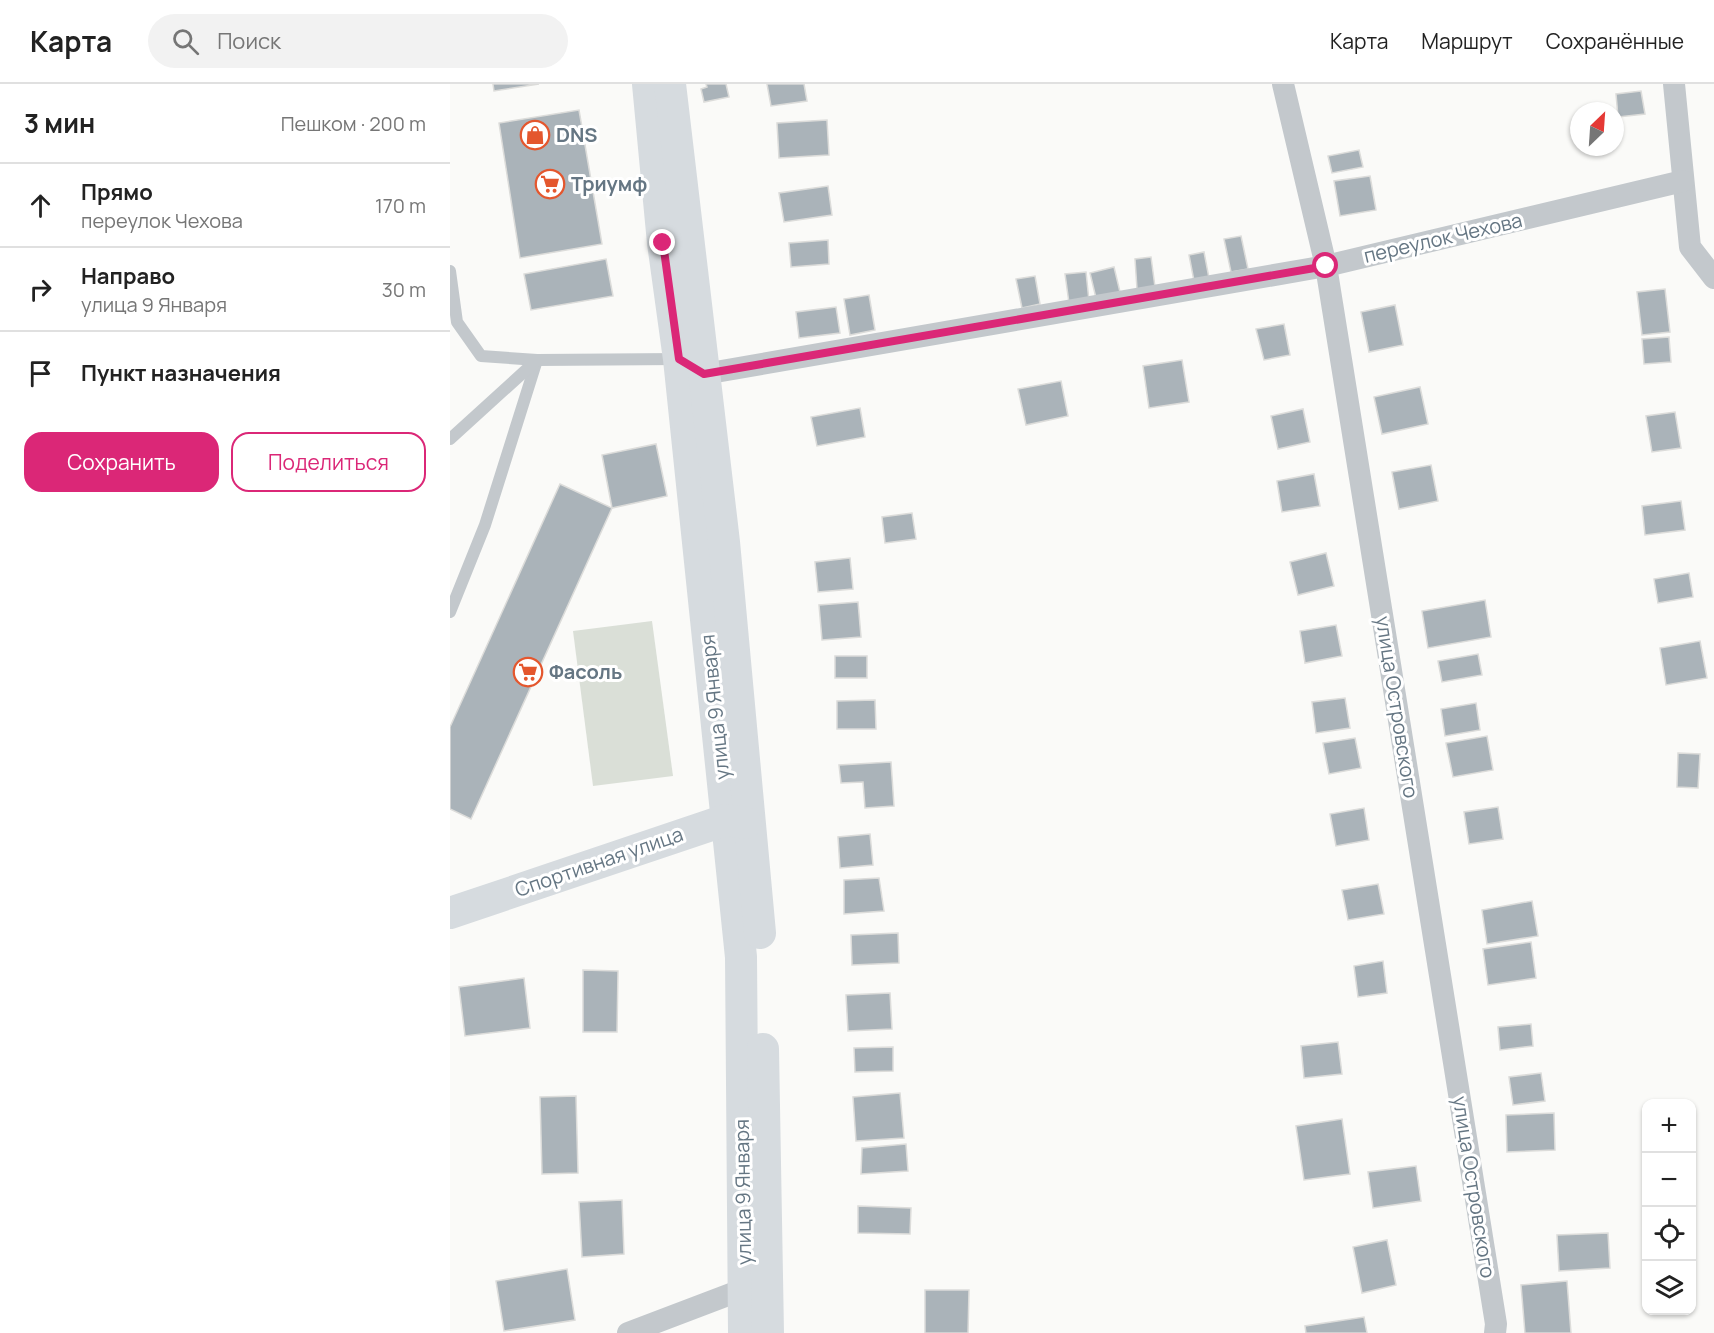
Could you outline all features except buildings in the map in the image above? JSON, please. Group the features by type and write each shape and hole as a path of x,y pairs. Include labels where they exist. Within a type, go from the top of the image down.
{"main road":[{"name":"улица 9 Января","path":"648,84 663,243 692,366 724,542 738,822 762,957 755,1284 744,1333"},
{"name":"улица 9 Января","path":"670,84 692,366"},
{"name":"Спортивная улица","path":"450,913 738,822"},
{"name":"улица 9 Января","path":"755,1284 768,1333"}],"street":[{"name":"улица Островского","path":"1283,84 1326,266 1494,1312 1495,1333"},
{"path":"1674,84 1690,247 1714,278"},
{"name":"переулок Чехова","path":"692,366 1326,266 1683,181"},
{"path":"627,1333 755,1284"}],"lane":[{"path":"450,271 457,322 481,356 692,366"},
{"path":"450,439 537,360"},
{"path":"450,612 485,525 537,360"}],"shaded area":[{"path":"652,621 673,776 593,786 573,631"}],"place":[{"name":"DNS","path":"535,135"},
{"name":"Триумф","path":"550,184"},
{"name":"Фасоль","path":"528,672"}],"route":[{"path":"663,243 679,359 704,374 1326,266"}]}
